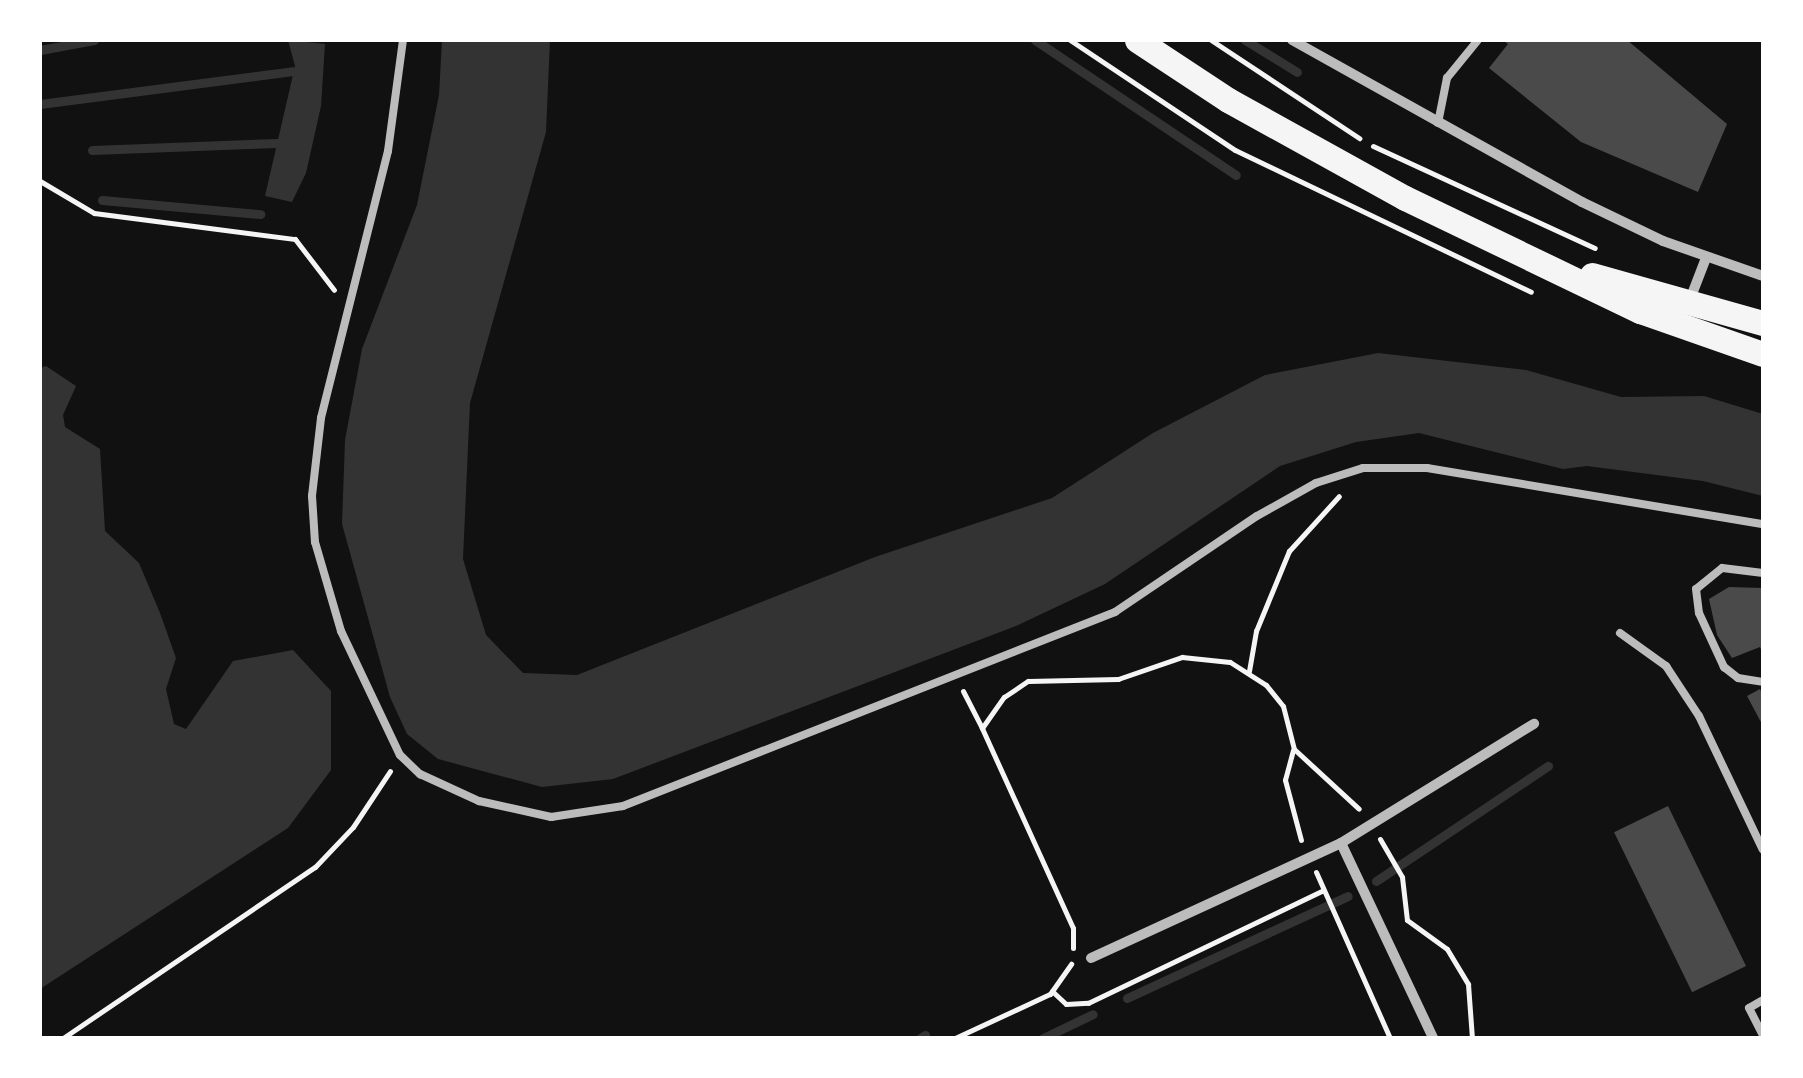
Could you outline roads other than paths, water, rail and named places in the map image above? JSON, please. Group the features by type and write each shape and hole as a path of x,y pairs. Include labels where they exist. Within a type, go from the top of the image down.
{"main road":[{"path":"1137,40 1371,180 1680,328 1763,354"},
{"path":"1548,263 1763,323"}],"street":[{"path":"1292,40 1438,126 1642,231 1763,276"},
{"path":"1689,302 1706,258"},
{"path":"1091,958 1341,843 1534,724"},
{"path":"1341,843 1433,1038"}],"lane":[{"path":"403,40 388,151 321,418 312,496 315,542 341,631 400,755 420,774 480,801 569,817 623,806 1116,612 1257,516 1316,484 1363,468 1428,468 1763,524"},
{"path":"1438,126 1447,78 1478,40"},
{"path":"1763,573 1722,568 1696,589 1699,614 1724,667 1738,678 1763,682"},
{"path":"1620,633 1666,666 1698,716 1763,850"},
{"path":"1763,1000 1750,1008 1763,1035"}],"waterway":[{"path":"40,50 94,40"},
{"path":"1035,40 1236,175"},
{"path":"1245,40 1297,72"},
{"path":"40,104 293,71"},
{"path":"92,150 277,143"},
{"path":"102,200 260,214"},
{"path":"1376,881 1548,766"},
{"path":"1127,998 1348,896"},
{"path":"1043,1038 1093,1014"},
{"path":"920,1038 925,1035"}]}
